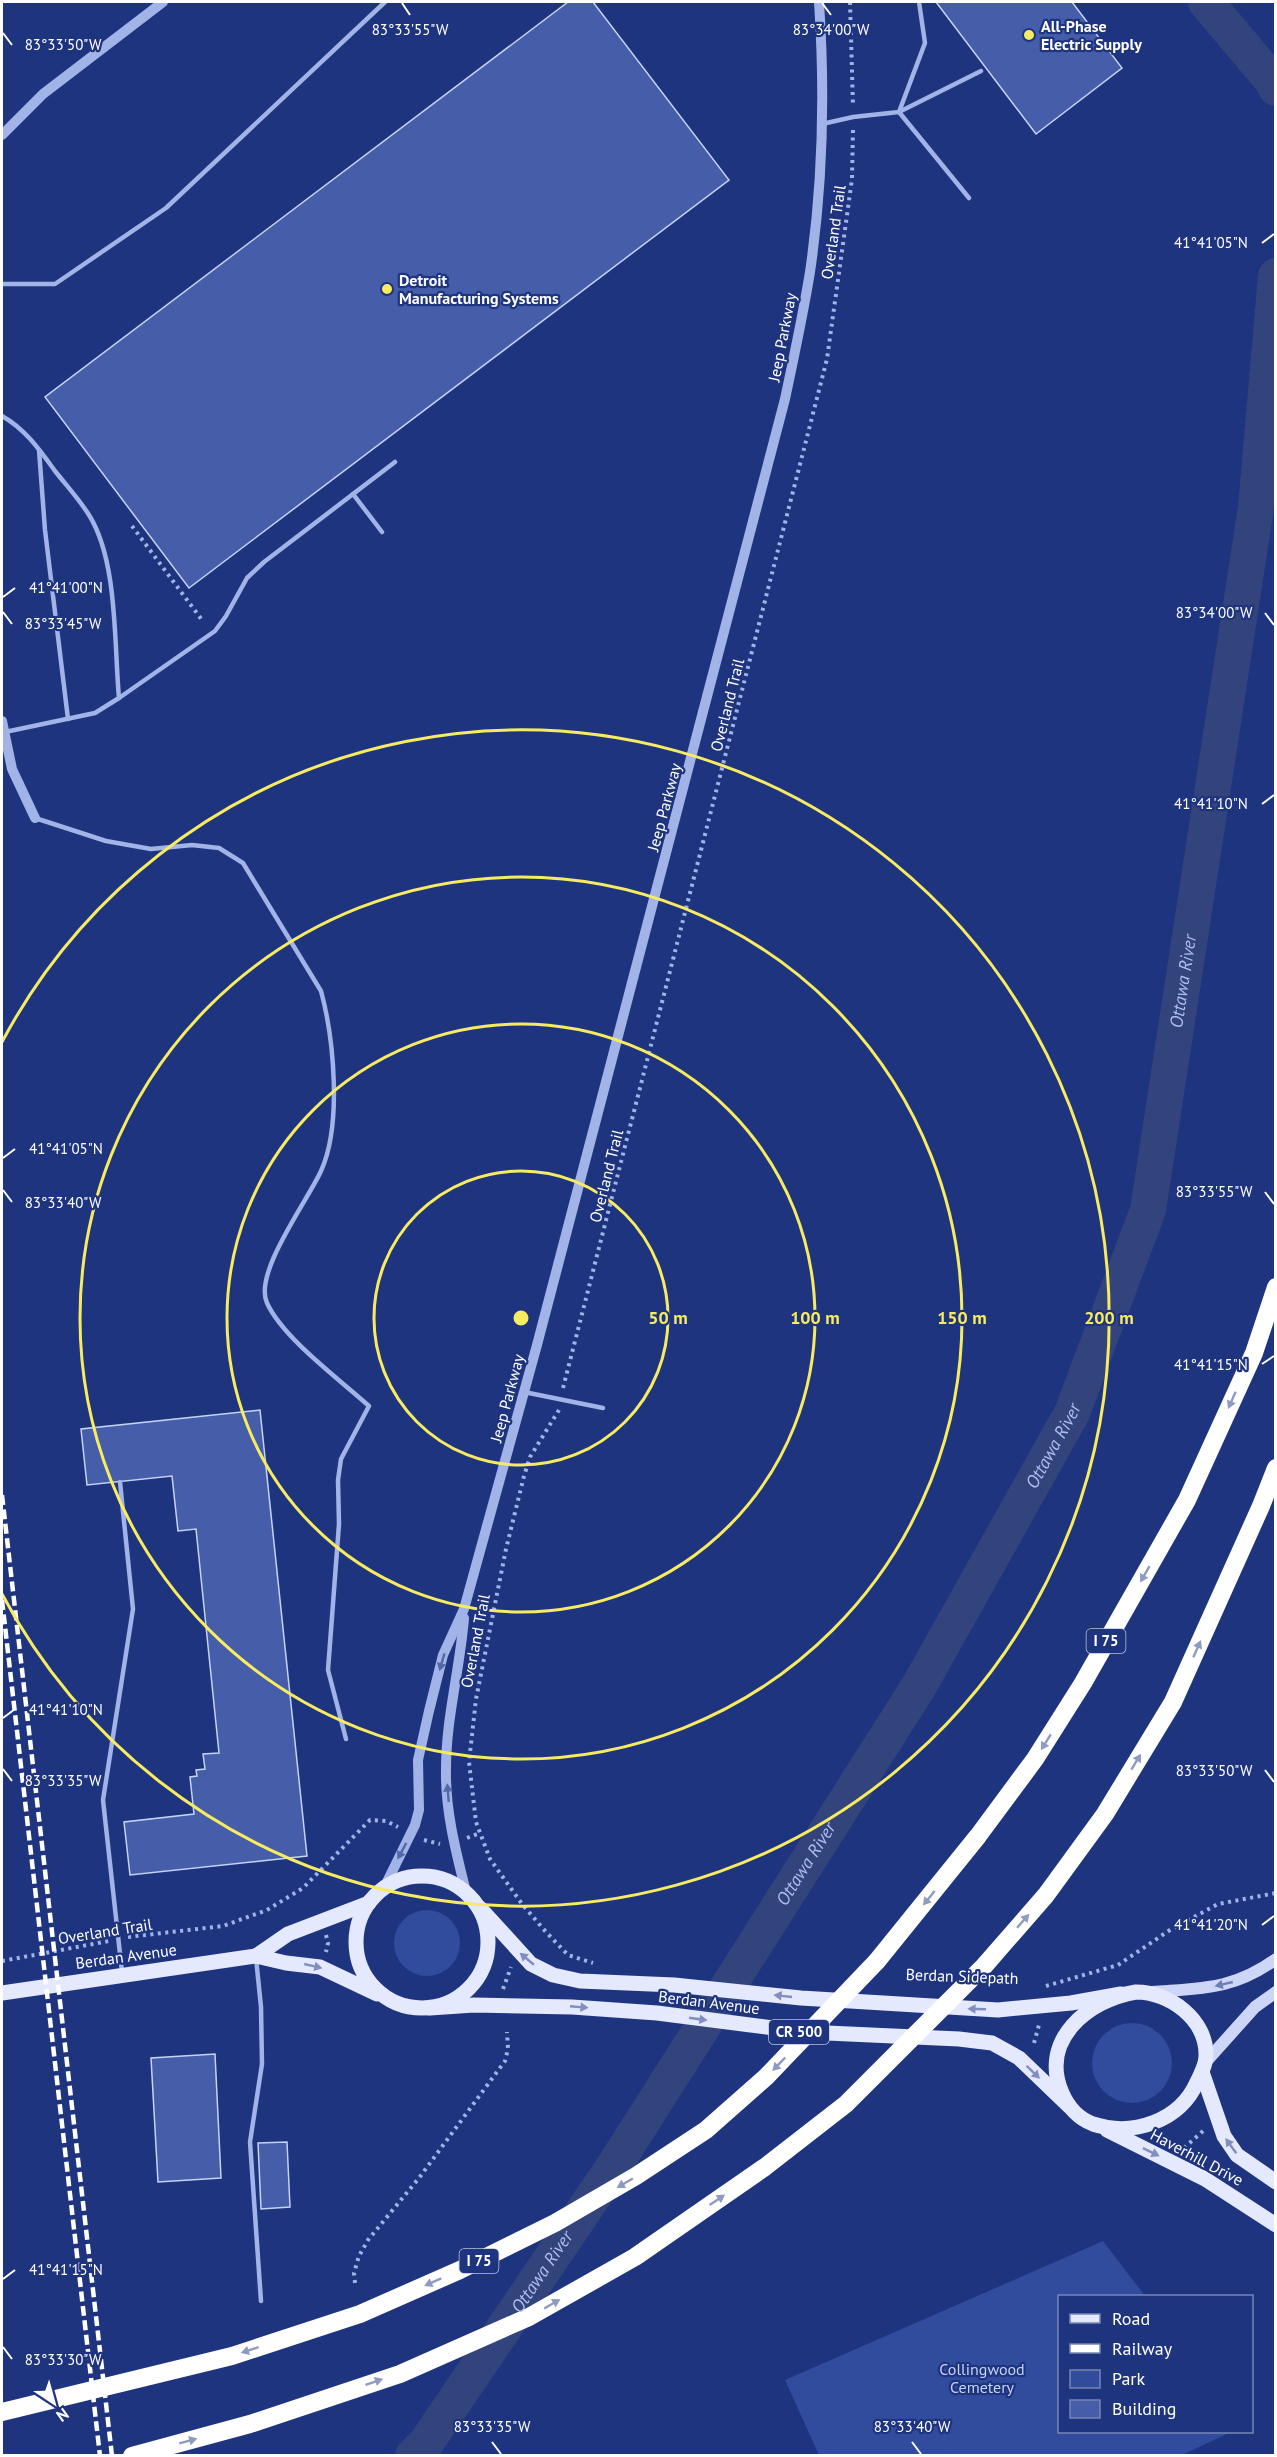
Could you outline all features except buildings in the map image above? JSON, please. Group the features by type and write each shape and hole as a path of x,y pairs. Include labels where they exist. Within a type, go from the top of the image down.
{"highway":[{"name":"I 75","path":"2,2412 232,2356 360,2314 460,2270 555,2223 636,2176 706,2130 766,2077 877,1961 972,1844 1028,1769 1083,1683 1187,1500 1254,1353 1275,1287"},
{"path":"132,2456 250,2424 400,2374 529,2317 625,2262 765,2167 846,2104 985,1965 1046,1895 1105,1814 1173,1702 1262,1506 1275,1468"}],"main road":[{"path":"426,1876 447,1881 466,1892 480,1908 488,1929 488,1951 482,1972 469,1989 451,2002 430,2008 408,2007 388,1999 371,1985 360,1966 356,1944 357,1934 359,1923 369,1903 384,1888 404,1878 426,1876"},
{"name":"Berdan Avenue","path":"256,1956 288,1934 369,1903"},
{"name":"Berdan Avenue","path":"480,1908 522,1956 553,1975 580,1981 674,1985 760,1994 998,2010 1121,1994"},
{"name":"Berdan Avenue","path":"2,1993 256,1956 286,1963 320,1967 388,1999"},
{"path":"1151,1992 1174,2002 1192,2019 1204,2043 1206,2056 1195,2087 1181,2106 1158,2121 1128,2128 1099,2126 1085,2121 1068,2106 1056,2072 1060,2047 1083,2014 1107,1999 1121,1994 1225,1985 1258,1972 1275,1959"},
{"path":"1203,2068 1255,2007 1275,1992"},
{"name":"Berdan Avenue","path":"430,2008 520,2005 657,2013 804,2032 959,2038 992,2043 1019,2058 1068,2106"},
{"name":"Haverhill Drive","path":"1203,2068 1224,2136 1238,2155 1275,2182"},
{"name":"Haverhill Drive","path":"1099,2126 1205,2179 1275,2225"}],"street":[{"path":"2,135 43,94 163,2"},
{"name":"Jeep Parkway","path":"384,1888 411,1834 419,1810 418,1760 443,1655 464,1609 524,1392 785,399 810,272 822,124 819,2"},
{"path":"3,727 12,769 35,818"},
{"name":"Jeep Parkway","path":"464,1609 461,1656 449,1722 446,1770 449,1814 466,1892"}],"lane":[{"path":"2,284 55,284 166,208 385,2"},
{"path":"899,112 925,43 919,2"},
{"path":"822,124 853,117 899,112 981,71"},
{"path":"899,112 969,198"},
{"path":"2,416 20,426 89,516 105,553 111,582 119,698"},
{"path":"39,450 45,530 68,719"},
{"path":"3,727 68,719 95,713 119,698 215,630 226,616 247,578 264,562 395,462"},
{"path":"352,495 382,532"},
{"path":"35,818 106,841 151,849 192,844 219,848 243,863 321,991 328,1015 333,1090 332,1136 321,1170 271,1262 265,1282 266,1300 279,1322 369,1406 341,1459 338,1480 339,1524 327,1670 346,1739"},
{"path":"524,1392 603,1408"},
{"path":"120,1482 134,1609 103,1800 123,1975"},
{"path":"256,1956 261,2007 262,2064 250,2142 261,2301"}],"path":[{"name":"Overland Trail","path":"2,1961 118,1939 223,1926 267,1910 303,1888 370,1820 386,1821 431,1844 445,1845 480,1833 476,1822 469,1762 476,1700 506,1549 530,1457 558,1413 827,358 852,179 850,2"},
{"path":"132,526 202,620"},
{"path":"480,1833 490,1859 522,1904 546,1932 568,1955 603,1964"},
{"name":"Berdan Sidepath","path":"1042,1987 1063,1983 1118,1965 1170,1930 1218,1904 1275,1893"},
{"path":"326,1935 328,1942 326,1952"},
{"path":"502,1991 511,1967"},
{"path":"1034,2043 1039,2025"},
{"path":"355,2283 354,2273 358,2256 368,2240 419,2178 505,2061 508,2049 507,2032"},
{"path":"1184,2148 1203,2131"}],"green space":[{"path":"420,1910 434,1910 446,1915 455,1924 460,1943 458,1956 451,1967 434,1976 420,1976 408,1971 399,1962 394,1950 394,1936 399,1924 408,1915"},
{"path":"1132,2023 1147,2026 1160,2035 1169,2048 1172,2063 1169,2078 1160,2091 1147,2100 1132,2103 1117,2100 1104,2091 1095,2078 1092,2063 1095,2048 1104,2035 1117,2026"},
{"name":"Collingwood Cemetery","path":"1103,2241 1144,2295 1058,2295 1058,2433 1229,2433 1182,2455 819,2455 785,2380"}],"waterway":[{"name":"Ottawa River","path":"1206,2 1276,88"},
{"name":"Ottawa River","path":"413,2456 426,2443 616,2163 919,1686 1072,1413 1148,1210 1256,507 1276,276"}],"railway":[{"path":"2,1495 112,2456"},
{"path":"2,1600 100,2456"}],"place":[{"name":"All-Phase Electric Supply","path":"1029,35"},
{"name":"Detroit Manufacturing Systems","path":"387,289"}]}
